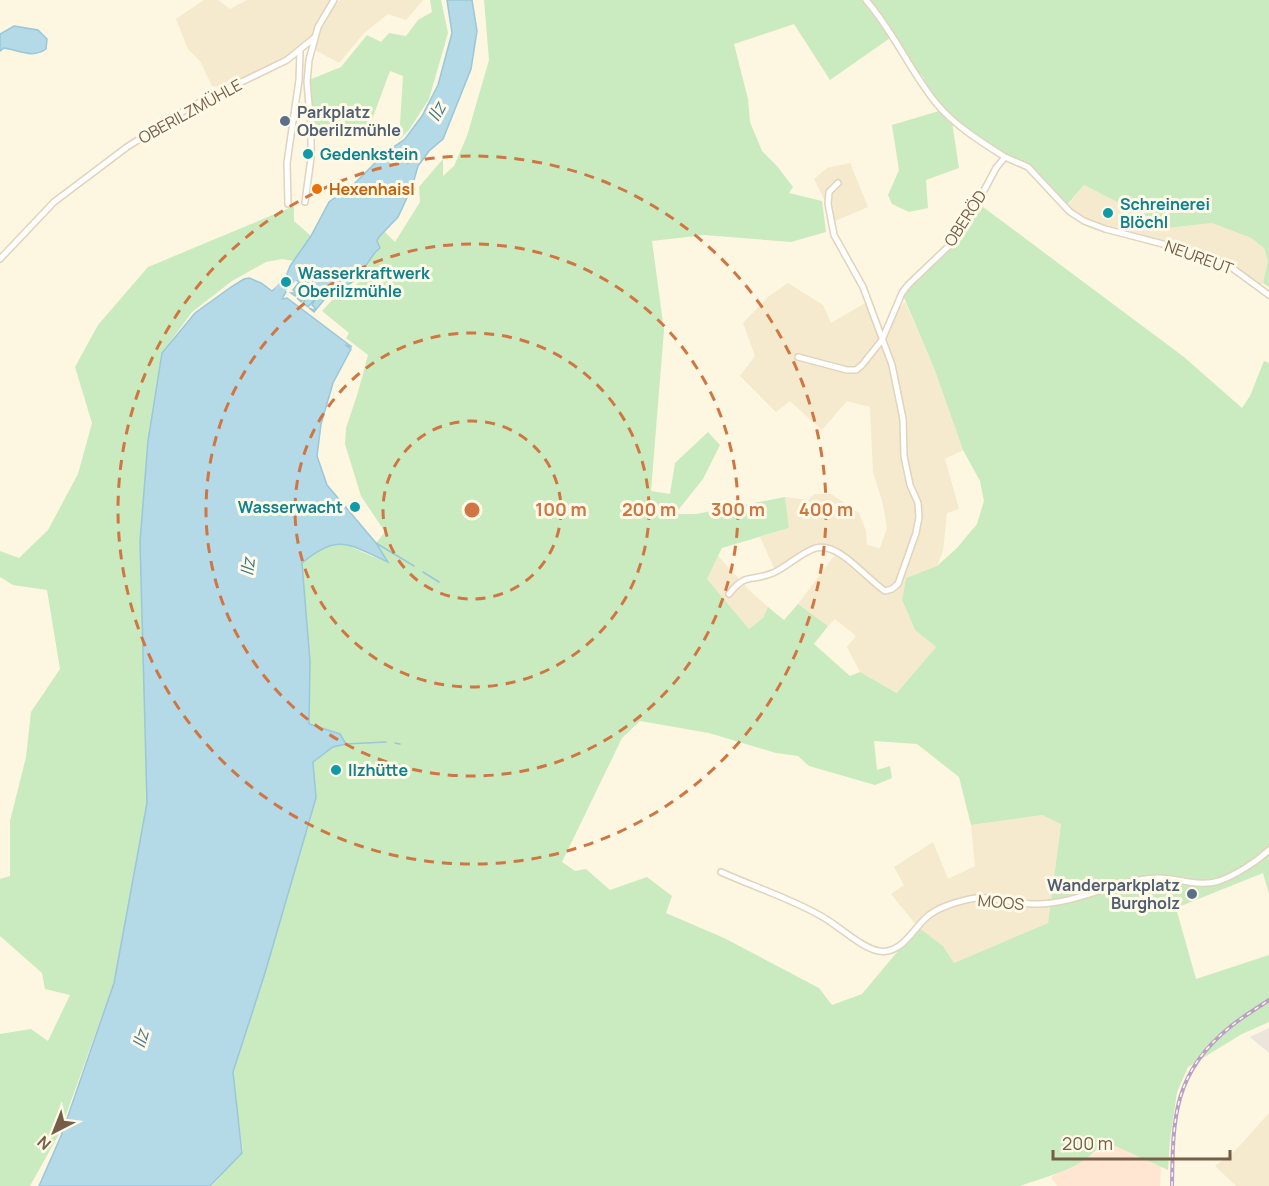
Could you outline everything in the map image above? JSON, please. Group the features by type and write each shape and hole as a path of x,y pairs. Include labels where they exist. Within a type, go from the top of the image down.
{"street":[{"path":"304,202 311,158 307,82 309,60 318,27 334,0"},
{"path":"866,0 884,22 936,104 973,136 1005,157"},
{"name":"OBERILZMÜHLE","path":"0,259 40,216 84,178 127,147 180,113 287,60 314,38"},
{"path":"288,204 288,163 299,80 300,51"},
{"name":"NEUREUT","path":"1005,157 1028,167 1070,212 1084,221 1105,229 1198,253 1228,265 1269,295"},
{"name":"OBERÖD","path":"798,357 847,370 856,370 882,340 900,296 908,285 952,243 972,213 996,168 1005,157"},
{"path":"729,594 739,581 776,572 799,555 814,548 826,546 838,550 885,591 892,589 898,584 916,533 919,518 918,503 910,485 904,456 903,419 894,374 863,287 834,235 828,204 829,192 838,183"},
{"name":"MOOS","path":"721,872 809,909 865,945 877,951 888,952 896,949 928,916 945,906 971,898 987,898 1020,904 1057,903 1114,886 1155,878 1206,884 1221,880 1240,870 1269,850"}],"shaded area":[{"path":"204,0 218,0 230,9 247,0 331,0 337,4 340,0 423,0 406,20 388,14 364,33 339,63 304,44 284,60 227,88 212,86 200,61 188,49 176,19"},
{"path":"850,163 868,207 835,221 814,179 827,168"},
{"path":"1084,185 1168,228 1212,223 1251,238 1264,248 1268,261 1263,283 1259,287 1243,275 1198,253 1094,226 1066,208"},
{"path":"788,283 823,305 831,323 867,302 882,339 891,317 905,302 934,368 963,450 945,459 959,509 947,513 943,551 937,566 906,578 902,600 915,630 936,647 898,693 860,672 847,647 856,636 835,619 828,626 798,604 838,551 814,548 776,572 760,537 789,528 785,497 808,500 815,494 831,494 859,513 866,531 867,545 880,548 887,528 883,504 873,472 870,407 847,401 822,430 790,401 776,412 740,376 755,356 743,323 768,297"},
{"path":"718,556 768,607 763,618 749,629 707,579"},
{"path":"1042,815 1061,823 1048,923 954,963 943,946 918,927 891,894 904,885 894,867 933,842 948,879 975,866 971,825"},
{"path":"1269,1028 1269,1053 1250,1037"},
{"path":"1269,1113 1269,1186 1236,1186 1215,1166 1235,1151"},
{"path":"1104,1141 1161,1167 1160,1186 1057,1186 1051,1177 1095,1153"}],"green space":[{"path":"430,0 441,0 448,33 429,99 409,130 399,140 403,76 390,71 370,125 313,126 309,80 341,67 367,35 381,42 389,33 406,36 418,20 432,12"},
{"path":"484,0 1269,0 1269,287 1263,283 1268,261 1264,248 1251,238 1212,223 1168,228 1084,185 1067,205 1040,175 1005,157 954,121 924,85 924,78 914,69 893,36 830,80 794,24 734,44 748,99 750,122 762,151 793,187 789,193 822,201 826,232 791,242 704,235 652,241 664,330 651,491 670,494 675,463 708,432 720,445 703,479 675,514 696,514 785,497 789,528 722,548 707,579 749,629 763,618 768,607 784,620 798,604 828,626 814,644 850,676 860,672 897,693 936,647 915,630 902,600 906,578 937,566 957,548 977,524 984,501 980,481 963,450 934,368 902,293 952,243 979,204 1184,357 1242,408 1250,396 1264,361 1269,363 1269,894 1263,873 1176,908 1196,979 1269,955 1269,1022 1242,1034 1188,1067 1177,1092 1168,1170 1104,1141 1096,1151 1077,1165 1020,1186 212,1186 243,1151 232,1073 265,973 316,798 313,762 340,734 309,724 310,661 302,563 316,553 336,544 353,547 387,561 376,543 385,532 361,496 345,444 346,428 368,355 346,338 349,333 322,311 335,297 352,290 362,278 356,280 367,267 379,237 385,232 395,242 420,202 419,187 443,159 443,176 454,166 467,136 489,60","holes":["640,721 709,733 776,753 798,756 809,766 875,785 892,778 890,766 877,770 874,741 917,744 959,777 971,825 1042,815 1061,824 1048,923 954,963 943,946 918,927 862,994 832,1005 819,988 724,938 666,913 672,896 647,877 610,890 586,869 575,871 562,862 622,738"]},
{"path":"939,111 952,122 959,168 926,180 928,208 909,212 892,204 888,195 899,170 892,125"},
{"path":"294,206 294,221 311,236 294,261 282,259 266,262 232,281 192,312 162,353 148,441 140,541 147,803 114,983 59,1134 30,1186 0,1186 0,1034 31,1029 48,1041 70,995 45,989 42,973 0,936 0,879 10,876 10,821 26,757 31,712 60,669 47,590 13,585 0,577 0,551 19,558 48,530 78,474 92,423 75,367 98,325 148,267"}],"water":[{"path":"447,0 472,0 477,31 471,69 443,139 429,151 418,166 412,187 398,217 379,237 377,241 380,248 374,253 361,275 340,290 329,294 314,312 309,308 314,310 312,305 316,298 308,307 303,303 310,293 301,302 297,298 301,300 299,295 303,288 295,296 291,293 296,293 293,290 299,282 287,274 290,266 311,236 329,202 355,183 385,153 405,139 422,116 438,85 452,33"},
{"path":"14,26 38,30 47,39 46,49 31,54 4,48 0,51 0,34"},
{"name":"Ilz","path":"249,278 272,291 278,286 286,292 282,299 287,298 352,347 345,345 351,349 333,383 321,424 317,456 327,485 376,543 388,562 353,547 335,545 315,553 302,563 310,661 309,724 340,734 346,744 333,747 313,762 316,798 265,973 233,1072 242,1153 210,1186 39,1186 61,1136 114,983 147,803 140,541 148,441 162,353 195,313 231,287"}],"waterway":[{"name":"Ilz","path":"276,299 281,288 302,268"},
{"path":"376,543 414,566"},
{"path":"423,572 439,582"},
{"path":"345,744 386,742"},
{"path":"395,743 400,744"}],"railway":[{"path":"1172,1186 1173,1139 1180,1098 1187,1080 1211,1044 1235,1023 1269,1000"}],"place":[{"name":"Parkplatz Oberilzmühle","path":"285,121"},
{"name":"Gedenkstein","path":"308,154"},
{"name":"Hexenhaisl","path":"317,189"},
{"name":"Schreinerei Blöchl","path":"1108,213"},
{"name":"Wasserkraftwerk Oberilzmühle","path":"286,282"},
{"name":"Wasserwacht","path":"355,507"},
{"name":"Ilzhütte","path":"336,770"},
{"name":"Wanderparkplatz Burgholz","path":"1192,894"}]}
